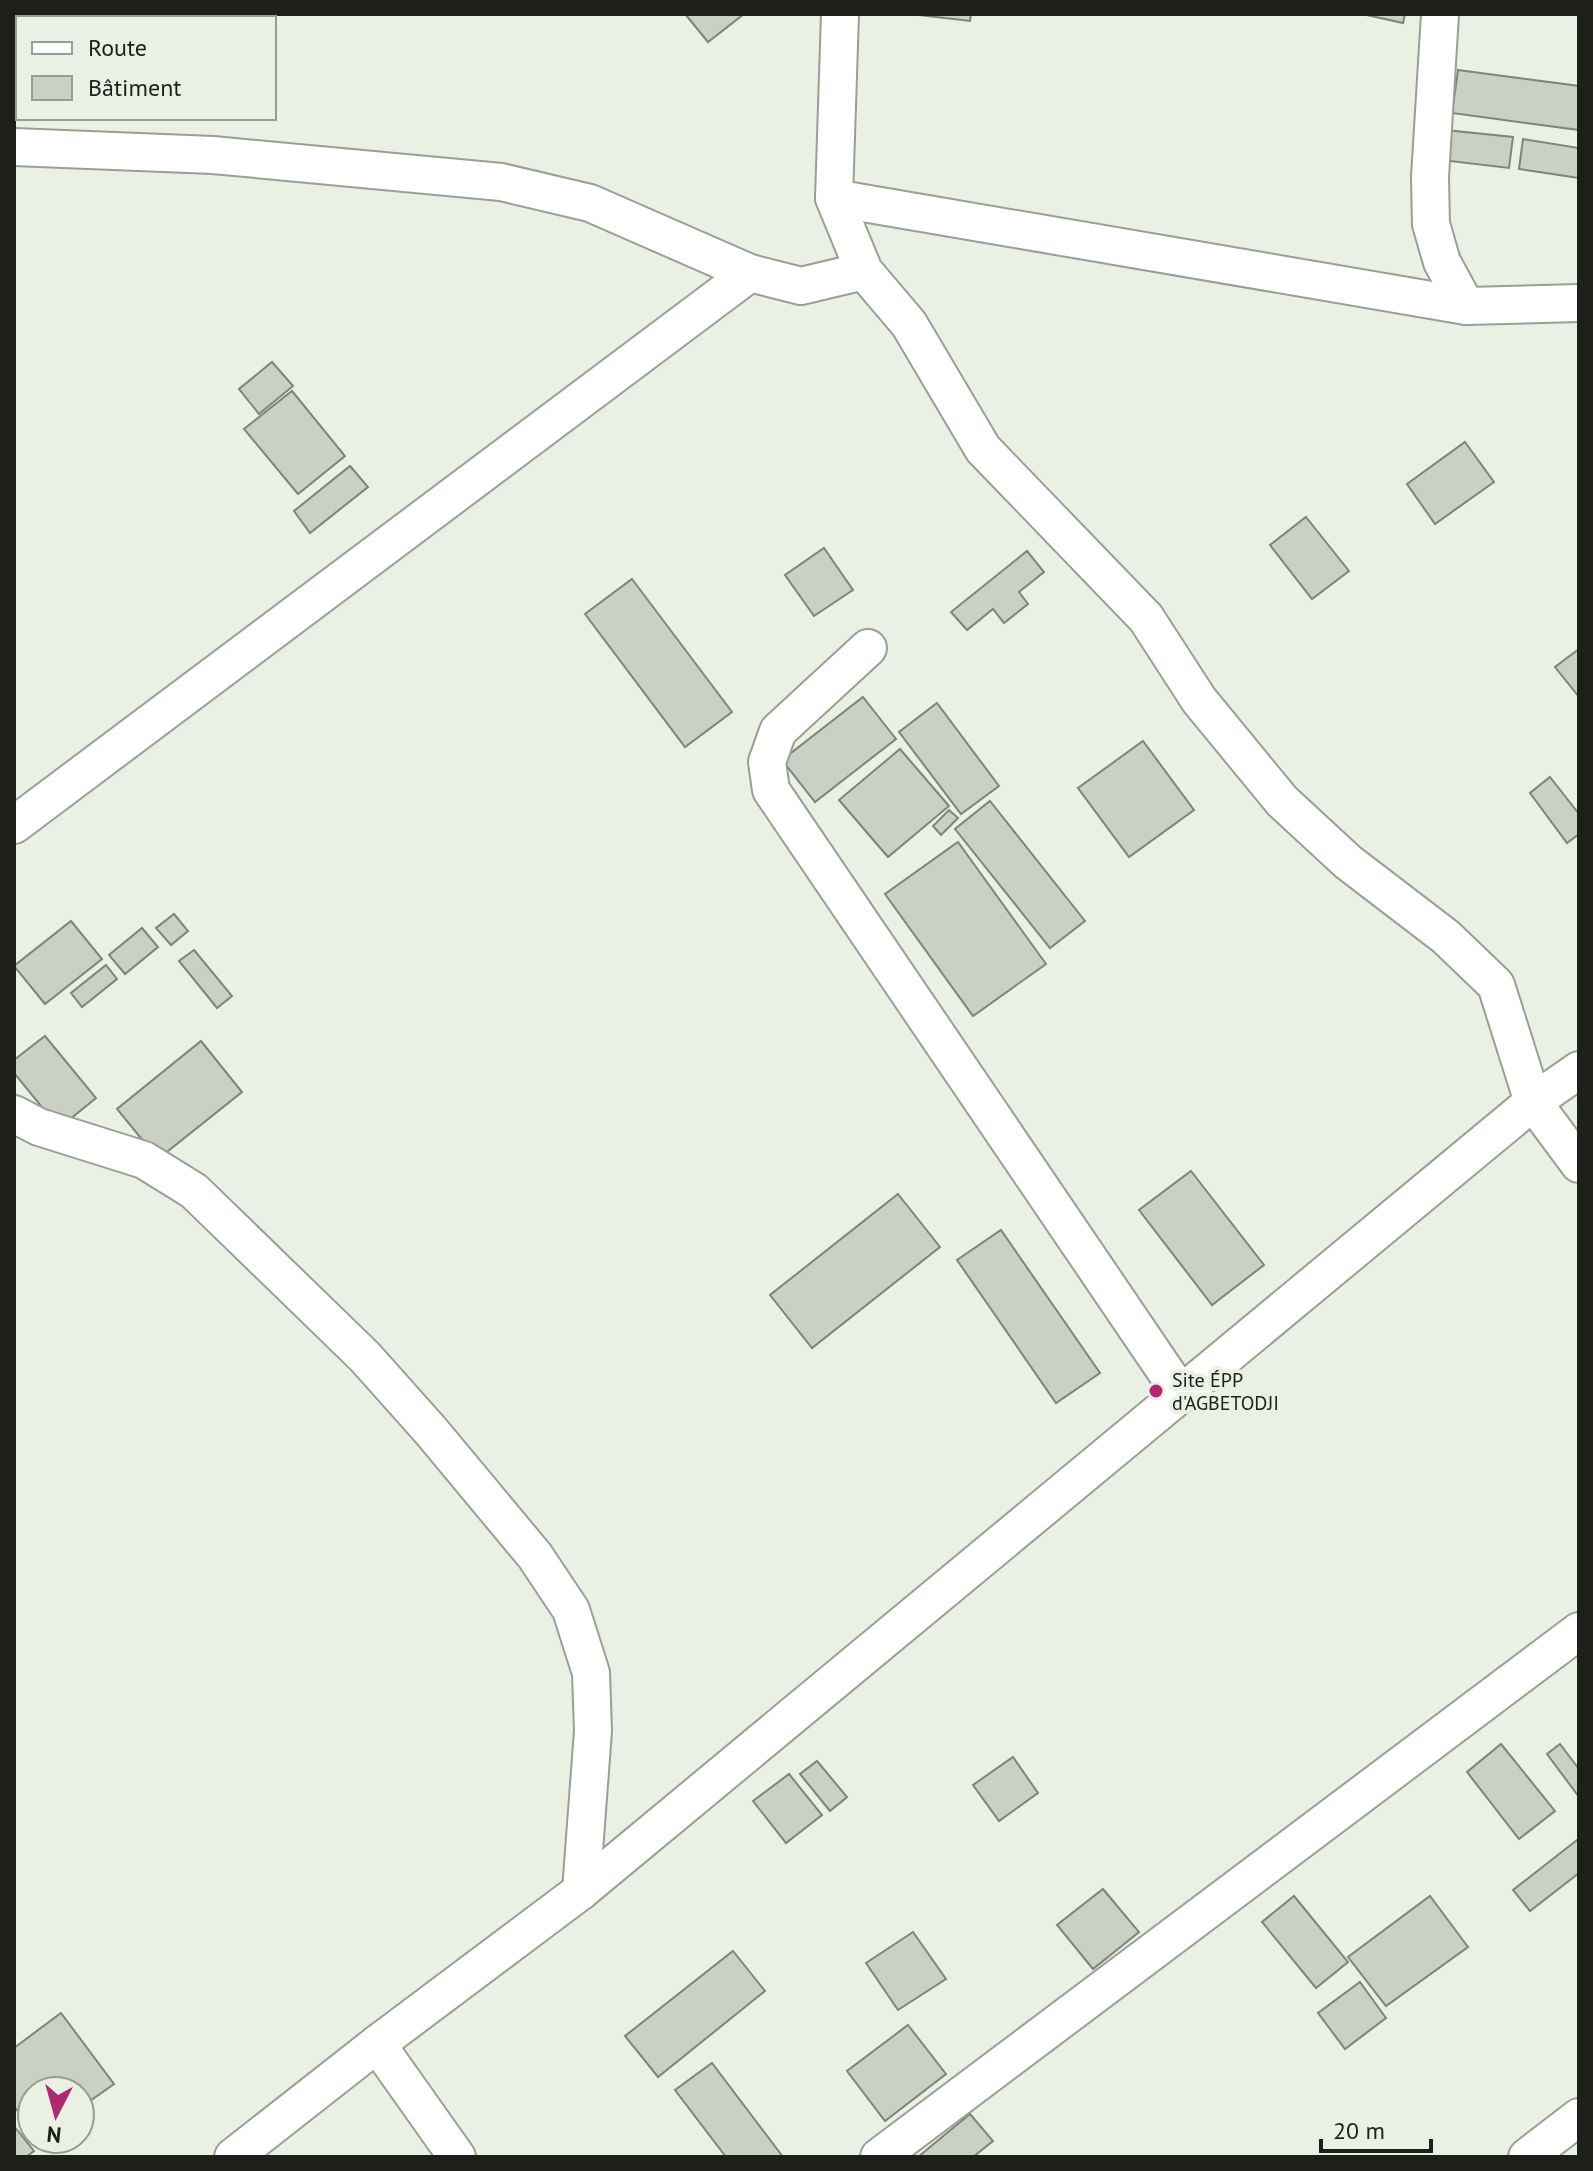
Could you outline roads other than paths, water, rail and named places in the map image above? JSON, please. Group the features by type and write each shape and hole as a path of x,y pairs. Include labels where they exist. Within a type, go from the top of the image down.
{"street":[{"path":"840,14 834,198 864,271 909,324 983,449 1146,618 1199,700 1282,801 1348,862 1446,937 1496,985 1533,1102 1579,1164"},
{"path":"1440,14 1430,177 1431,224 1442,262 1466,306"},
{"path":"14,147 213,155 501,182 590,203 750,273 801,286 864,271"},
{"path":"834,198 1466,306 1579,303"},
{"path":"14,825 750,273"},
{"path":"868,648 778,731 767,762 771,790 1181,1394"},
{"path":"233,2157 581,1891 1533,1102 1579,1070"},
{"path":"14,1114 39,1127 144,1160 194,1191 365,1357 535,1556 571,1610 591,1673 593,1731 581,1891"},
{"path":"879,2157 1579,1631"},
{"path":"377,2044 457,2157"},
{"path":"1527,2157 1579,2117"}],"place":[{"name":"Site ÉPP d'AGBETODJI","path":"1156,1391"}]}
